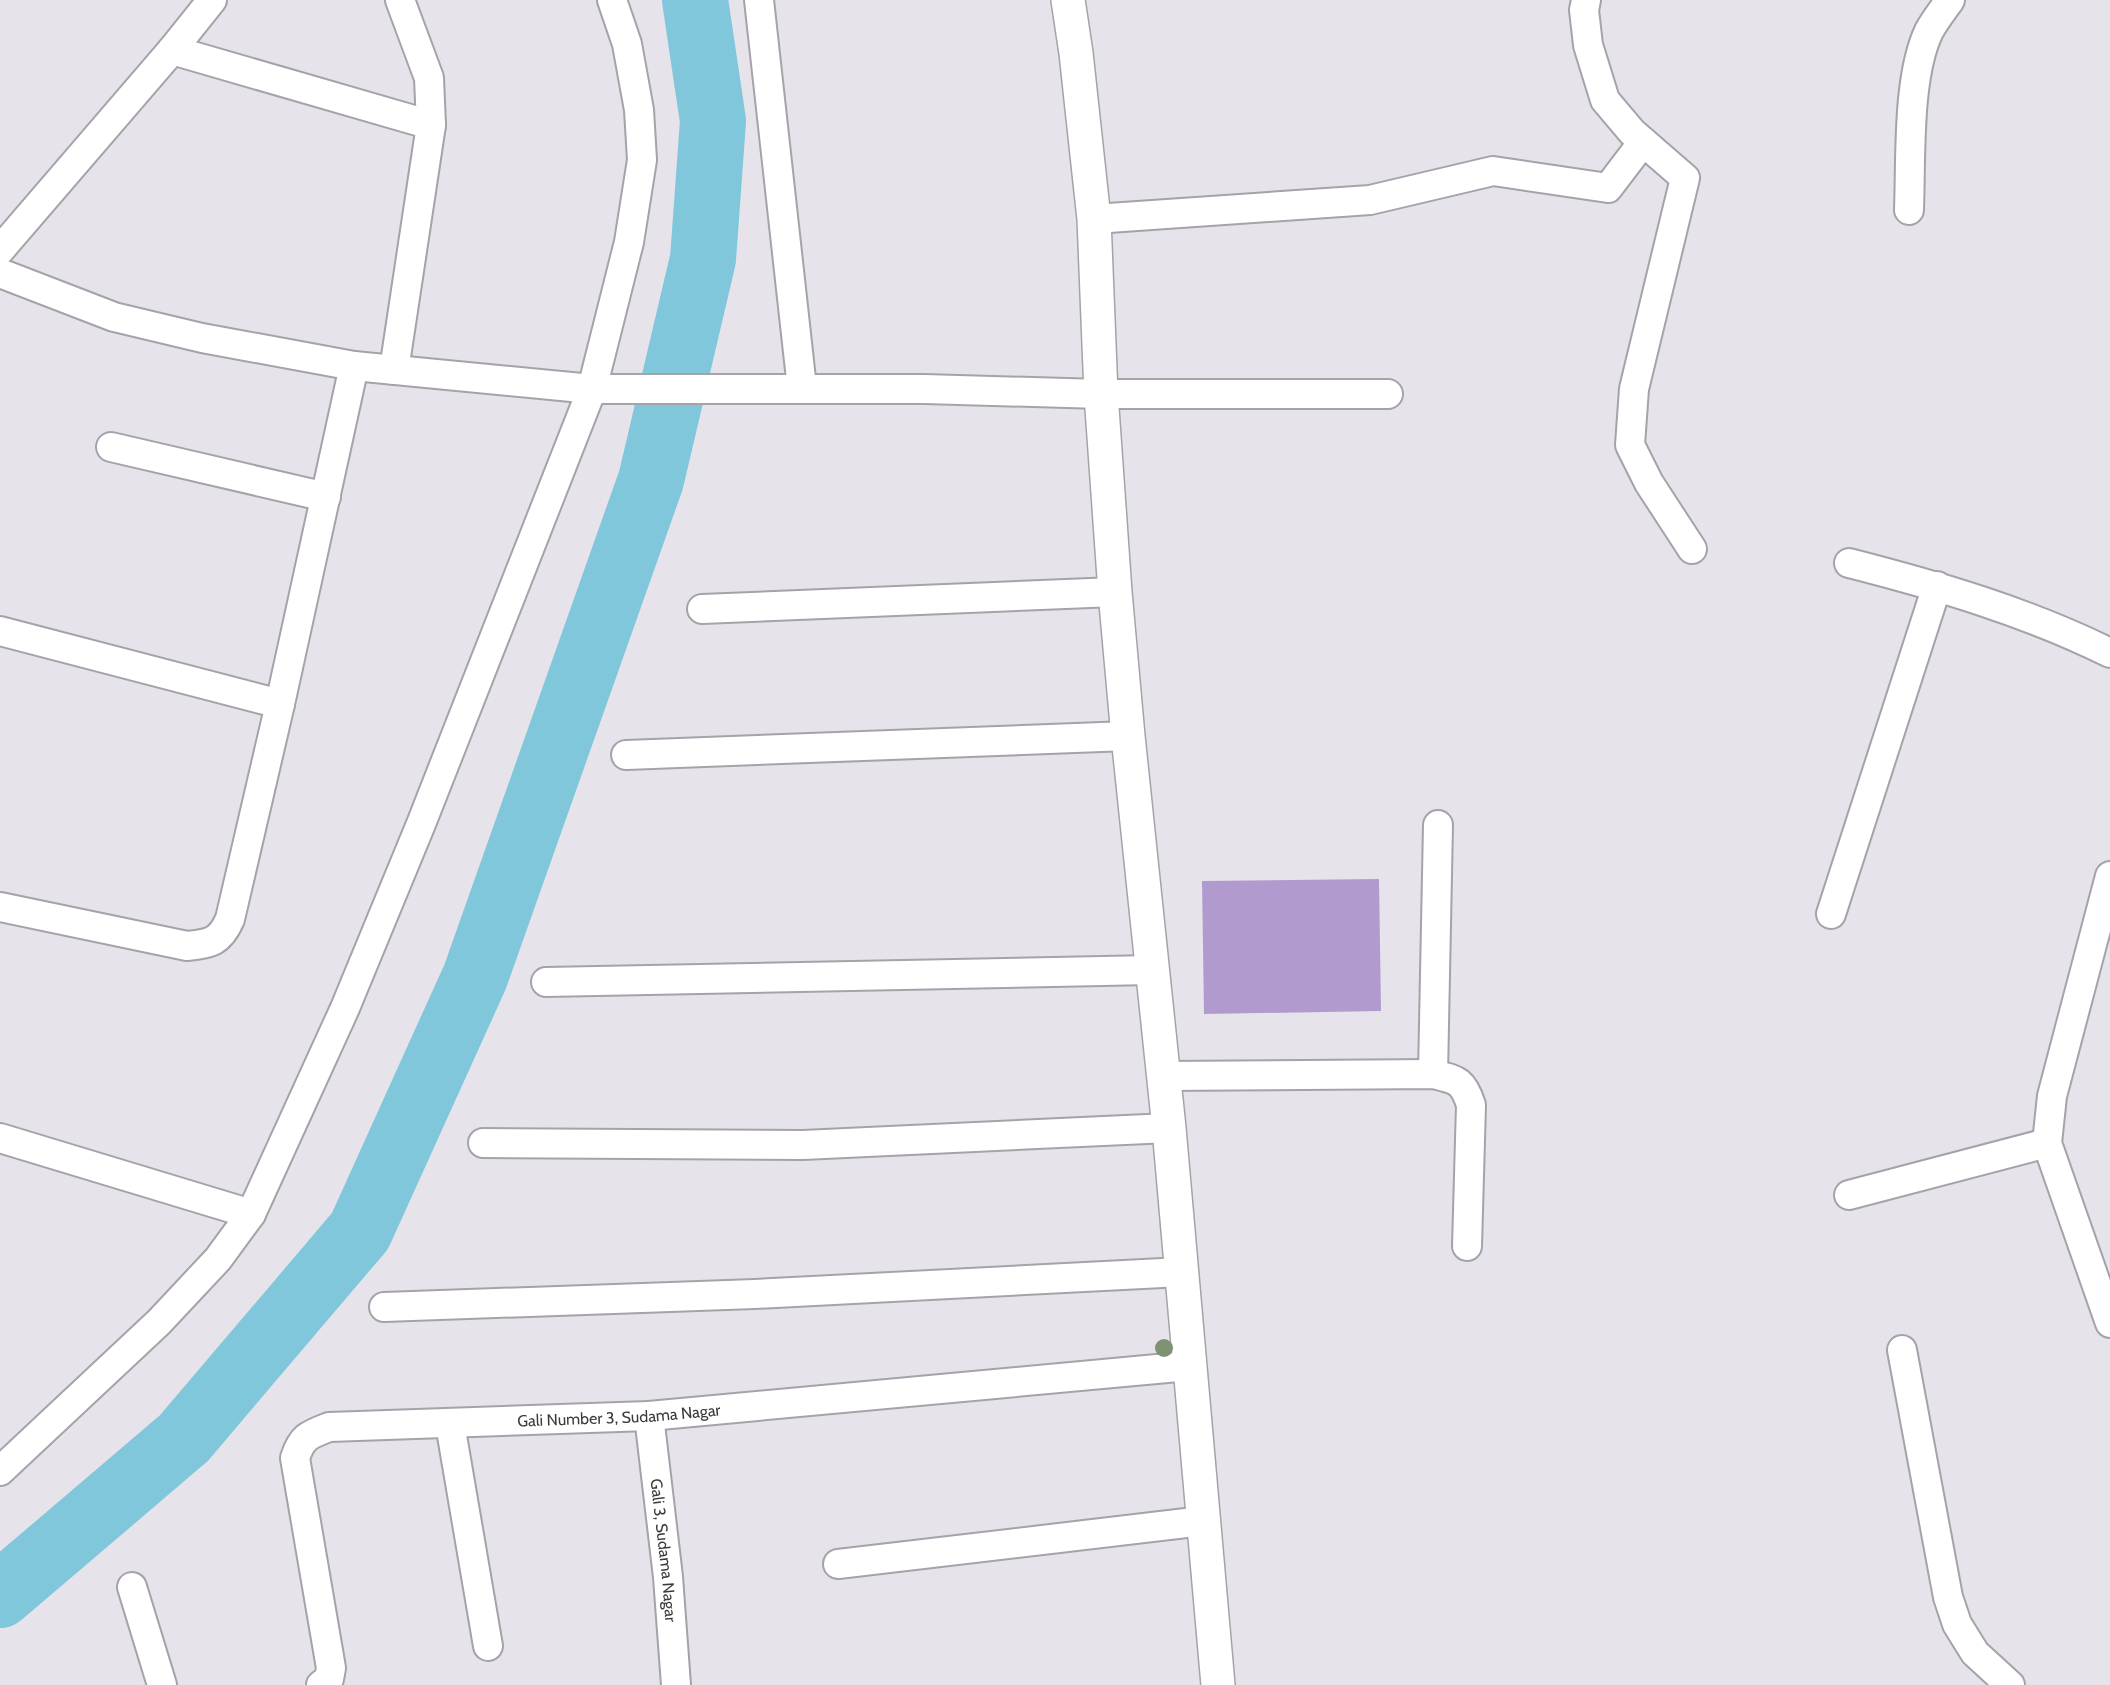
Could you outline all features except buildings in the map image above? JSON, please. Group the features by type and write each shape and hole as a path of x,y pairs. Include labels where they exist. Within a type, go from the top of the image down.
{"main road":[{"path":"1068,0 1094,219 1101,394 1115,591 1169,1128 1218,1685"}],"street":[{"path":"0,250 172,50 212,0"},
{"path":"394,370 431,125 429,78 400,0"},
{"path":"0,1471 159,1322 218,1259 251,1214 354,987 592,389 629,242 642,160 639,110 627,44 612,0"},
{"path":"759,0 802,388"},
{"path":"1586,0 1584,10 1588,45 1605,100 1643,142 1685,178 1634,389 1630,445 1649,483 1692,549"},
{"path":"1909,210 1913,100 1917,66 1929,31 1950,0"},
{"path":"172,50 431,125"},
{"path":"1094,219 1370,200 1493,171 1608,188 1643,142"},
{"path":"0,273 114,317 202,338 354,366 592,389 802,388 1101,394 1388,394"},
{"path":"0,907 187,946 209,944 225,931 230,919 280,704 354,366"},
{"path":"111,447 326,497"},
{"path":"1849,563 1937,586 2026,616 2076,636 2110,653"},
{"path":"1831,914 1937,586"},
{"path":"702,609 1115,591"},
{"path":"0,631 280,704"},
{"path":"626,755 1128,735"},
{"path":"1433,1074 1438,825"},
{"path":"2109,886 2052,1096 2047,1143 2110,1323"},
{"path":"546,982 1152,970"},
{"path":"1163,1076 1433,1074 1453,1079 1466,1089 1471,1105 1467,1245"},
{"path":"483,1143 803,1145 1169,1128"},
{"path":"0,1138 251,1214"},
{"path":"1849,1195 2047,1143"},
{"path":"384,1307 755,1294 1182,1272"},
{"path":"1902,1350 1948,1597 1957,1624 1976,1653 2010,1685"},
{"name":"Gali Number 3, Sudama Nagar","path":"321,1685 329,1679 331,1668 295,1458 300,1445 308,1435 329,1427 649,1416 1189,1366"},
{"name":"Gali 3, Sudama Nagar","path":"649,1416 668,1577 676,1685"},
{"path":"450,1424 488,1646"},
{"path":"838,1564 1203,1521"},
{"path":"132,1587 162,1685"}],"waterway":[{"path":"0,1595 184,1438 360,1231 475,977 651,480 703,259 713,121 695,0"}]}
